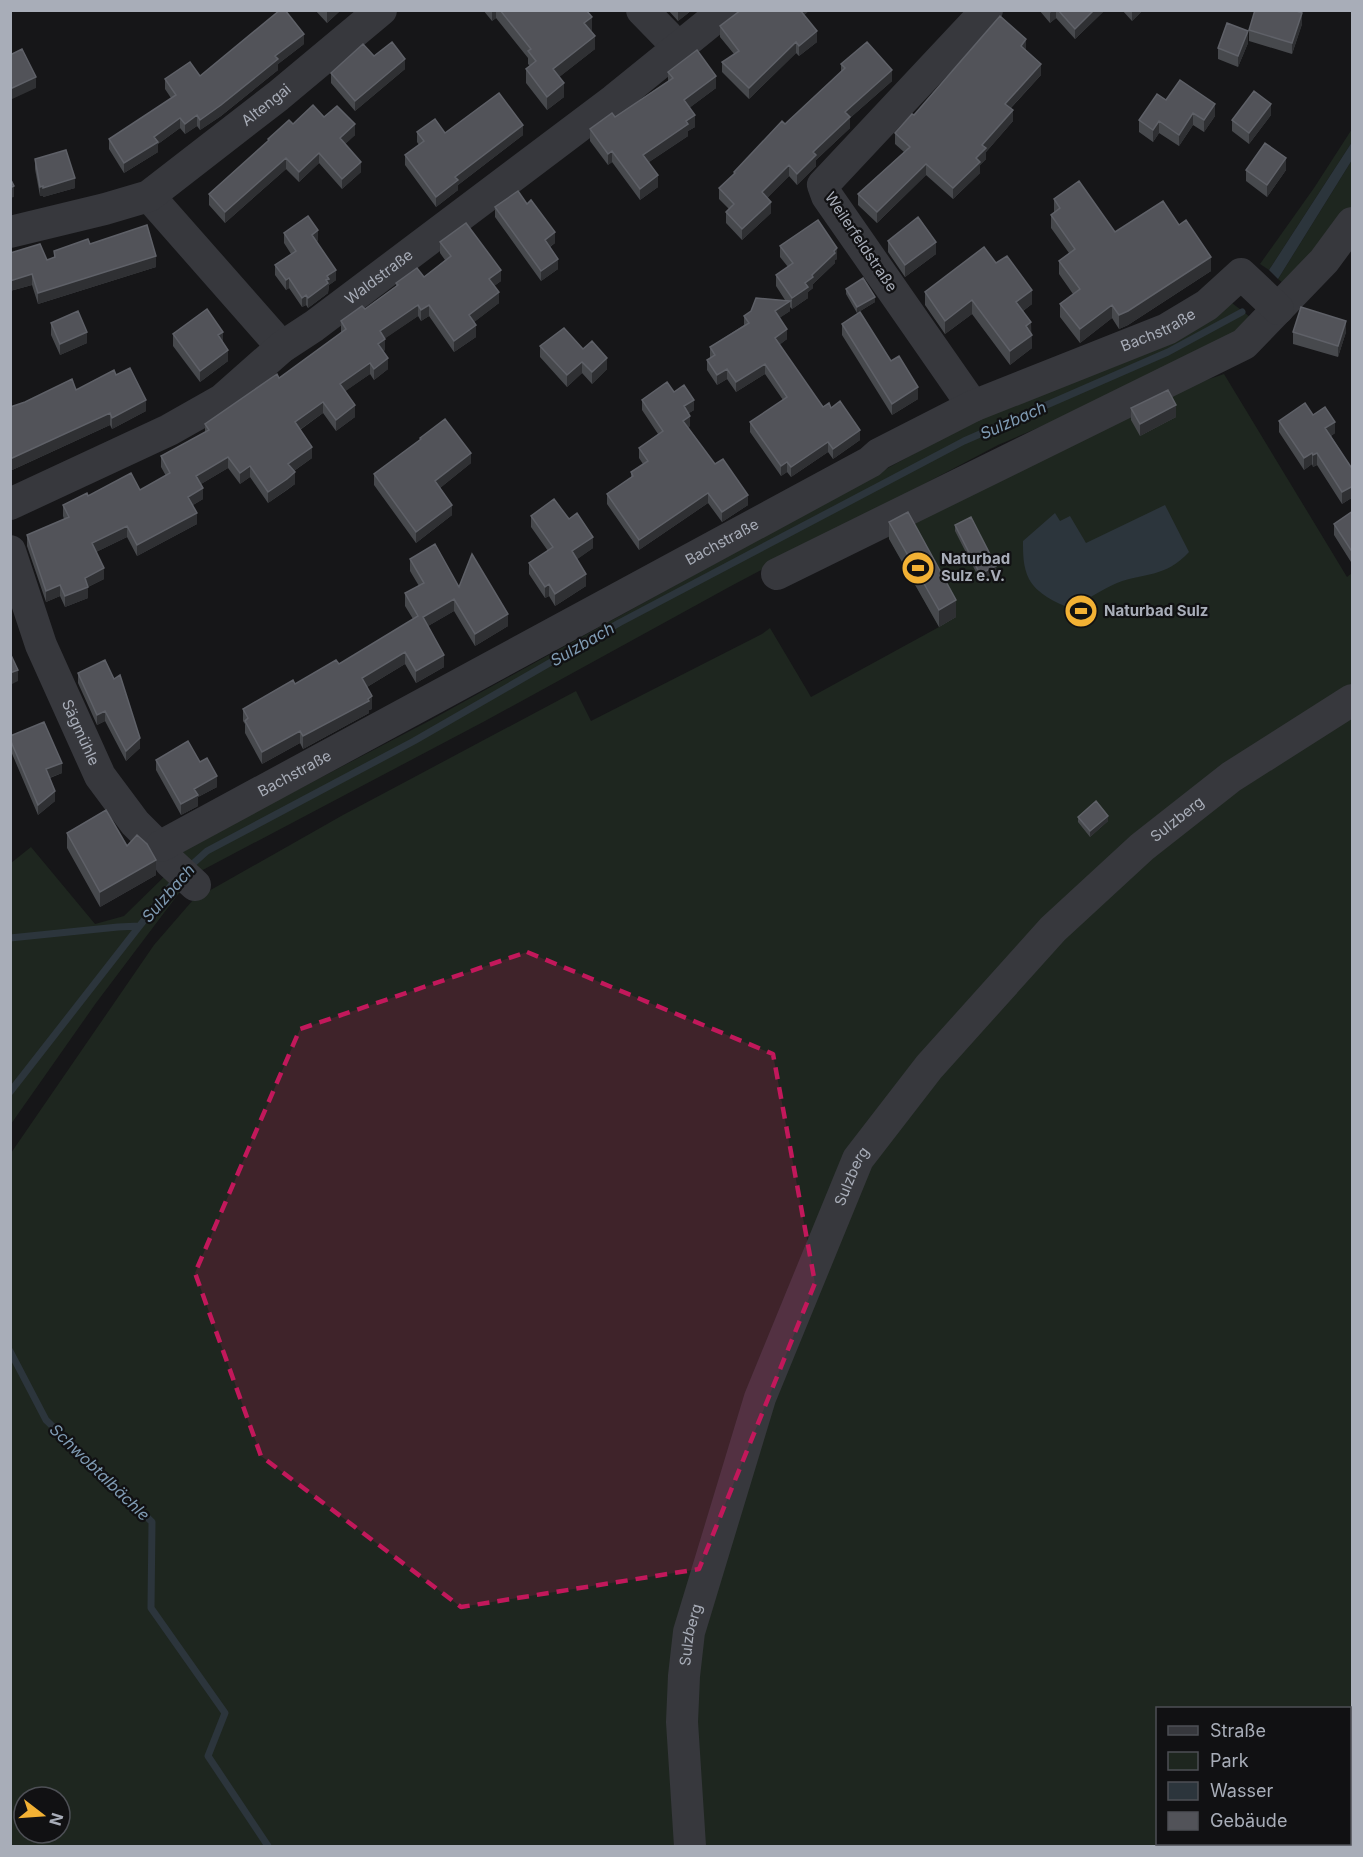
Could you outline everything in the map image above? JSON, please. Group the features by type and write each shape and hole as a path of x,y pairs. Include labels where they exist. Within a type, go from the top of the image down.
{"street":[{"name":"Altengai","path":"10,232 149,196 278,96 381,10"},
{"path":"642,10 679,48"},
{"name":"Waldstraße","path":"10,504 169,430 222,400 282,347 314,326 614,100 725,10"},
{"name":"Weilerfeldstraße","path":"973,406 827,196 823,185 987,10"},
{"path":"149,196 282,347"},
{"path":"777,574 1244,345 1324,261 1353,223"},
{"name":"Bachstraße","path":"178,868 870,462 879,454 973,406 1167,329 1207,305 1241,274 1278,309"},
{"name":"Sägmühle","path":"10,551 41,645 100,776 135,823 178,868"},
{"name":"Sulzberg","path":"690,1846 682,1722 689,1632 760,1398 858,1160 929,1066 1061,922 1142,847 1231,777 1353,700"}],"highlighted area":[{"path":"527,952 773,1054 815,1283 699,1569 461,1607 261,1456 195,1273 300,1029"}],"green space":[{"path":"1352,129 1352,142 1269,270 1260,264 1314,188"},
{"path":"1352,160 1351,211 1284,284 1278,279"},
{"path":"1232,303 1254,320 1234,337 1082,409 998,445 197,873 180,855 184,849 429,721 975,420"},
{"path":"1224,374 1347,577 1352,573 1352,687 1225,770 870,1132 695,1585 680,1846 11,1846 11,1153 154,945 193,900 343,815 576,691 591,721 770,628 811,697 939,627 887,535 1180,389"},
{"path":"1352,715 1352,1846 699,1846 697,1658 806,1297 834,1231 886,1141 1042,957 1186,826"},
{"path":"31,847 95,924 124,916 168,873 182,889 96,1003 11,1124 11,863"}],"water":[{"path":"1352,142 1352,160 1278,279 1269,270"},
{"path":"1165,505 1189,552 1172,566 1117,583 1071,608 1047,597 1029,579 1024,565 1023,541 1055,513 1060,521 1070,516 1086,543"}],"building":[{"path":"280,10 285,10 304,34 275,56 278,59 221,105 200,120 197,115 185,124 180,118 154,137 158,142 124,163 109,139 176,95 165,79 190,62 200,76"},
{"path":"500,10 586,10 592,17 584,23 595,36 553,69 564,83 547,97 526,69 536,61 528,51 531,49"},
{"path":"741,10 800,10 817,31 799,46 796,42 749,88 722,62 739,51 720,26"},
{"path":"1058,10 1094,10 1075,29"},
{"path":"1255,10 1294,10 1302,13 1292,43 1249,30"},
{"path":"1000,16 1026,39 1021,46 1041,64 1005,104 1013,110 982,145 986,148 976,158 980,162 953,188 926,164 877,212 858,194 910,147 895,133 912,114 914,115"},
{"path":"1227,23 1248,31 1238,56 1218,48"},
{"path":"392,42 405,59 355,101 331,73 363,44 374,56"},
{"path":"867,42 892,70 845,112 850,117 813,152 816,155 797,174 789,165 762,192 771,202 742,229 726,212 734,204 719,188 782,121 785,124 845,68 841,64"},
{"path":"22,49 36,77 10,89 10,55"},
{"path":"697,50 716,76 684,100 695,115 686,121 688,124 643,155 658,175 640,189 612,151 608,154 590,129 612,113 615,117 673,78 668,72"},
{"path":"1180,80 1215,104 1204,120 1193,113 1179,135 1159,121 1153,130 1139,120 1157,94 1166,100"},
{"path":"1254,91 1271,104 1249,133 1232,120"},
{"path":"499,93 523,125 455,177 458,180 436,197 405,155 424,141 417,132 435,119 445,133"},
{"path":"313,105 324,117 337,106 355,124 340,138 361,162 342,179 319,153 299,172 286,158 225,212 209,194 289,120 293,124"},
{"path":"1265,143 1286,158 1267,185 1246,170"},
{"path":"66,150 75,178 40,187 35,159"},
{"path":"1079,181 1115,232 1163,201 1179,225 1186,220 1211,257 1128,311 1119,315 1112,305 1080,329 1060,304 1080,289 1059,261 1075,249 1051,215 1060,208 1054,199"},
{"path":"518,191 527,204 531,200 555,232 545,240 558,259 541,271 495,207"},
{"path":"308,216 318,230 312,235 336,270 327,276 328,283 308,298 306,295 302,298 289,278 286,280 275,265 296,251 284,233"},
{"path":"918,217 936,242 905,265 888,241"},
{"path":"818,220 837,248 835,253 805,283 808,287 792,298 776,275 793,263 780,246"},
{"path":"466,223 501,270 489,279 499,292 469,315 476,325 454,341 429,305 421,310 418,305 380,331 385,339 378,344 388,358 374,369 370,363 340,384 355,405 336,420 323,402 295,422 312,447 288,464 295,472 287,479 268,492 250,466 240,473 228,457 196,476 203,488 188,497 197,513 137,545 127,526 92,543 104,568 85,578 88,587 65,596 60,585 46,591 27,535 69,517 63,505 87,493 88,496 131,473 140,490 170,473 161,456 209,430 205,424 277,374 279,378 346,329 341,321 362,306 365,309 417,268 424,277 451,256 440,242"},
{"path":"147,225 156,256 38,293 32,274 10,281 10,253 40,244 47,260 55,257 54,251 88,239 90,244"},
{"path":"984,247 996,263 1007,256 1032,290 1016,302 1031,322 1026,326 1032,335 1010,351 972,300 945,321 925,292"},
{"path":"863,278 875,297 857,307 846,289"},
{"path":"756,298 790,301 775,311 787,329 775,338 823,407 829,403 831,408 840,401 860,430 833,449 828,442 791,467 787,462 781,466 750,422 787,397 765,364 736,382 727,369 717,375 707,360 715,355 710,347 749,323 744,316 751,311"},
{"path":"1301,307 1346,321 1338,346 1293,332"},
{"path":"207,309 223,332 218,335 228,350 200,371 173,334"},
{"path":"78,311 87,332 60,344 51,323"},
{"path":"860,312 891,361 899,356 918,387 892,404 842,324"},
{"path":"564,328 583,349 592,341 607,358 592,372 582,362 567,375 540,346"},
{"path":"130,368 146,400 112,418 110,413 10,459 10,407 72,379 76,390 114,370 116,375"},
{"path":"667,382 674,392 684,385 694,400 684,406 690,416 683,421 715,464 723,459 748,495 722,512 708,493 639,540 607,494 633,476 631,472 648,461 639,448 663,431 642,400"},
{"path":"1168,390 1176,405 1140,424 1131,408"},
{"path":"1305,403 1313,415 1325,407 1335,422 1325,428 1353,470 1353,486 1342,492 1317,453 1304,458 1279,421"},
{"path":"445,419 471,453 435,481 452,505 416,532 374,474"},
{"path":"554,499 569,519 577,513 593,537 572,551 586,574 555,594 549,584 545,587 529,563 553,547 531,516"},
{"path":"1353,511 1353,549 1351,550 1334,524"},
{"path":"908,512 956,600 939,610 889,522"},
{"path":"971,517 996,566 980,574 955,525"},
{"path":"435,544 459,587 472,554 508,614 475,634 454,599 423,617 444,655 416,671 405,652 362,678 372,696 368,699 369,701 303,736 300,731 262,752 245,721 248,718 243,709 293,680 295,684 336,660 339,664 418,616 405,593 424,583 410,559"},
{"path":"10,653 18,670 10,673"},
{"path":"105,660 114,679 120,675 140,738 126,751 105,711 97,715 78,673"},
{"path":"44,722 62,763 46,769 55,791 38,805 10,736"},
{"path":"188,741 200,762 207,758 217,776 194,789 198,795 181,804 156,760"},
{"path":"1096,801 1108,816 1090,831 1078,817"},
{"path":"106,810 127,846 137,835 147,844 156,860 100,892 67,833"}],"waterway":[{"name":"Sulzbach","path":"187,869 207,851 414,741 619,623 964,441 1168,352 1242,312"},
{"name":"Sulzbach","path":"10,1092 177,878"},
{"path":"10,938 139,926"},
{"name":"Schwobtalbächle","path":"10,1351 46,1420 152,1522 151,1608 225,1713 208,1756 268,1846"}],"place":[{"name":"Naturbad Sulz e.V.","path":"918,568"},
{"name":"Naturbad Sulz","path":"1081,611"}]}
